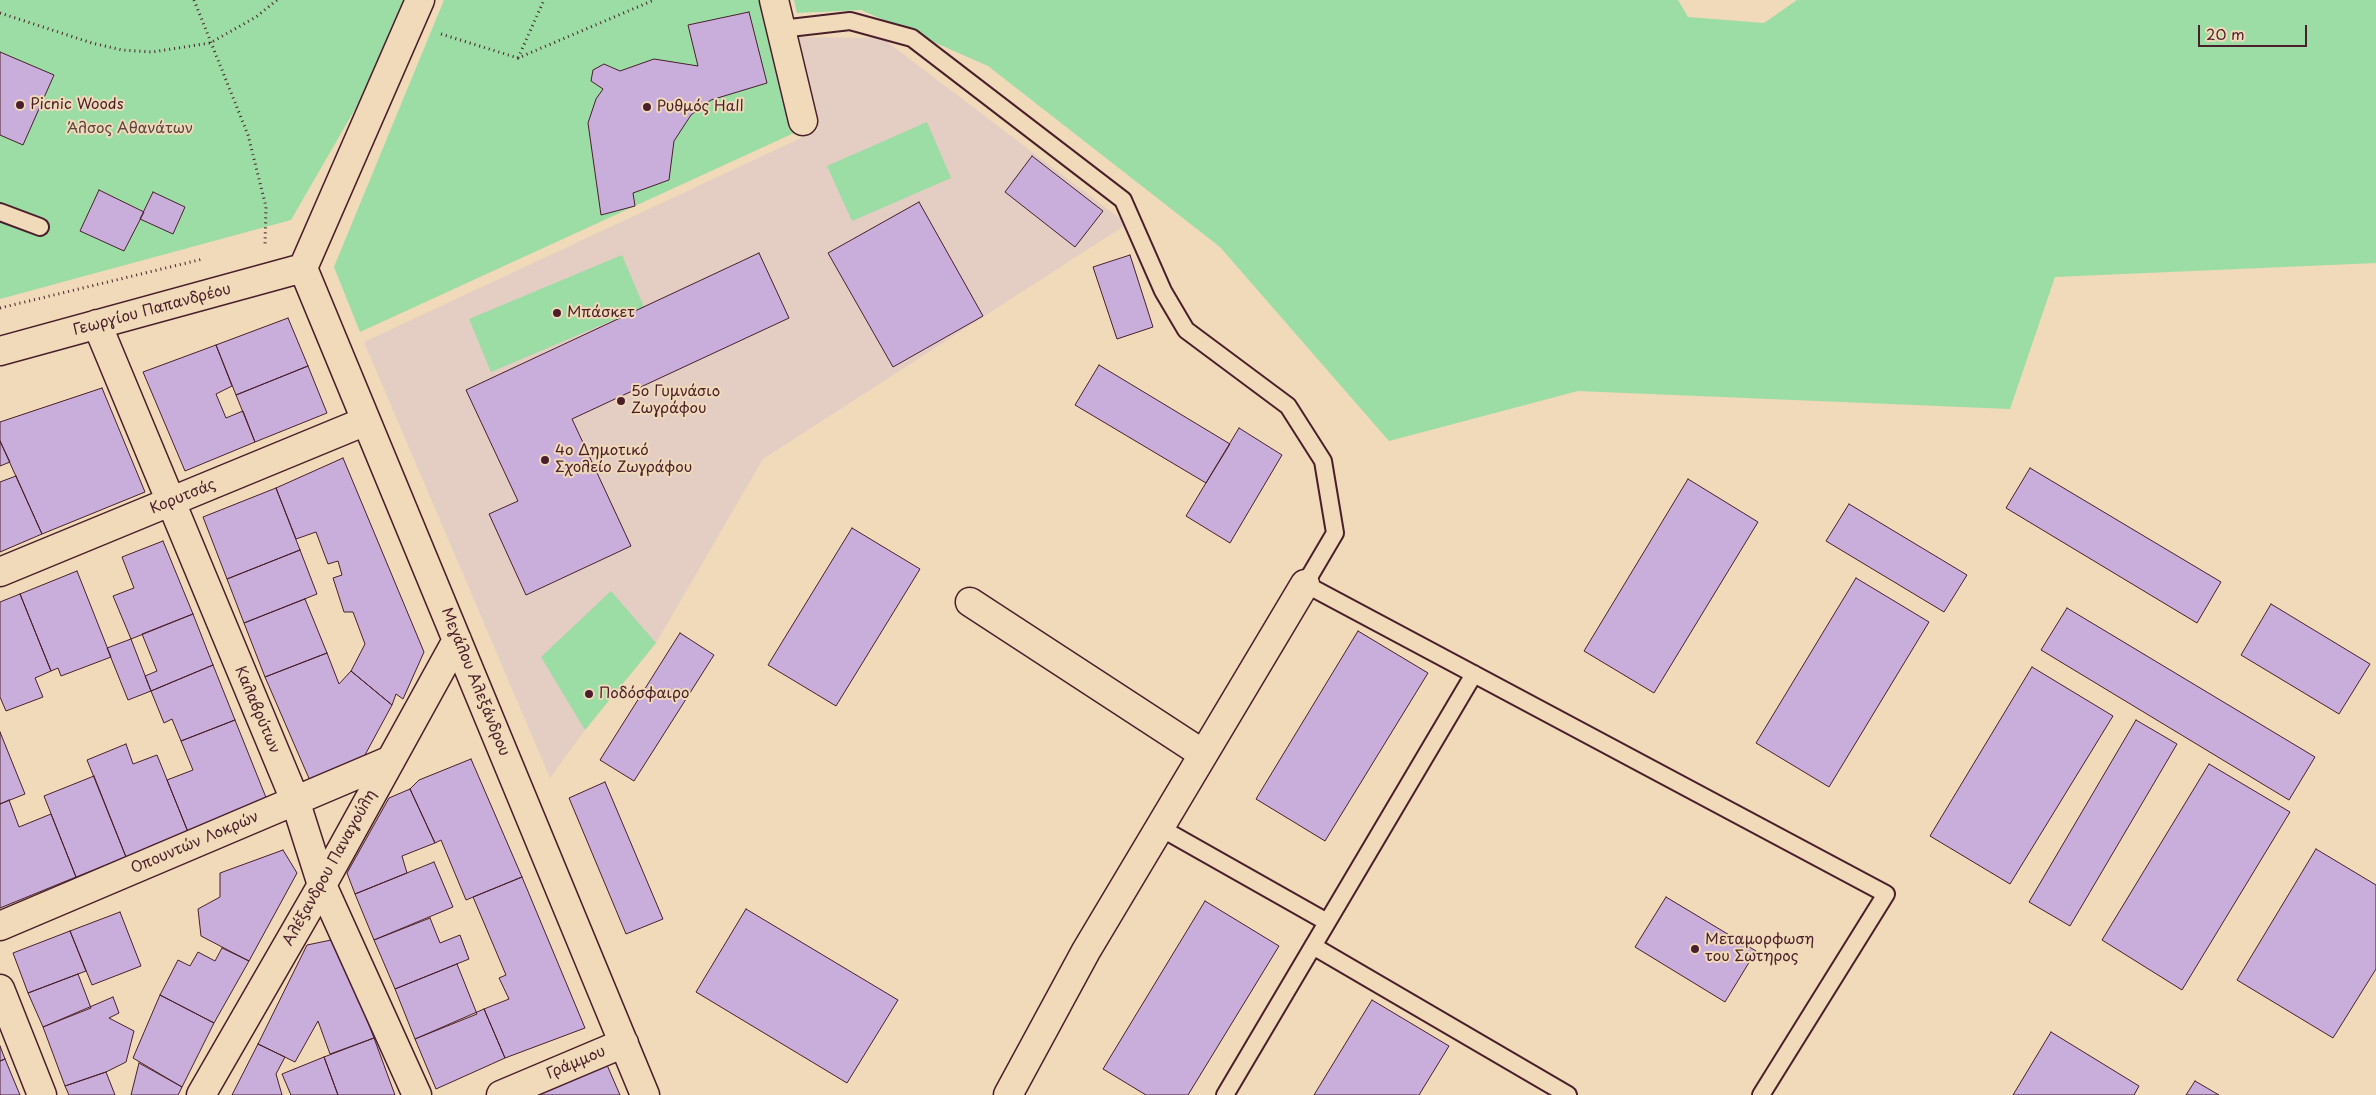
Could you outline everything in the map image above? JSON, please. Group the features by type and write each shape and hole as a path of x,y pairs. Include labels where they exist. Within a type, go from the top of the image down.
{"street":[{"path":"303,268 420,0"},
{"path":"774,0 803,120"},
{"name":"Γεωργίου Παπανδρέου","path":"0,351 303,268"},
{"name":"Μεγάλου Αλεξάνδρου","path":"303,268 645,1095"},
{"name":"Καλαβρύτων","path":"97,324 295,800 322,884 417,1095"},
{"name":"Κορυτσάς","path":"0,572 366,421"},
{"path":"1015,1092 1086,951 1305,584"},
{"path":"970,602 1203,754"},
{"name":"Αλέξανδρου Παναγούλη","path":"201,1095 322,884 457,640"},
{"name":"Οπουντών Λοκρών","path":"0,926 391,760"},
{"path":"0,989 42,1095"},
{"name":"Γράμμου","path":"501,1095 624,1043"}],"lane":[{"path":"781,29 850,21 912,38 1123,200 1163,291 1186,330 1288,406 1322,461 1335,533 1305,584 1886,894 1760,1095"},
{"path":"0,212 40,227"},
{"path":"1225,1095 1474,674"},
{"path":"1159,827 1327,922"},
{"path":"1313,946 1568,1095"}],"path":[{"path":"194,0 248,135 266,207 264,280"},
{"path":"0,13 92,43 122,50 152,52 210,43 256,17 277,0"},
{"path":"518,58 544,0"},
{"path":"409,24 518,58 654,0"},
{"path":"255,246 265,244"},
{"path":"0,308 208,257"}],"shaded area":[{"name":"5ο Γυμνάσιο Ζωγράφου","path":"797,37 882,38 1127,224 763,459 656,643 585,730 550,778 364,342 818,130"}],"green space":[{"name":"Άλσος Αθανάτων","path":"0,0 418,0 291,220 0,299"},
{"path":"444,0 760,0 794,133 360,332 334,267"},
{"path":"794,0 1678,0 1688,17 1764,23 1797,0 2376,0 2376,263 2055,277 2010,409 1578,391 1389,441 1220,247 988,66 861,10 797,13"},
{"path":"927,122 951,178 852,221 827,166"},
{"name":"Μπάσκετ","path":"622,255 644,307 491,372 469,319"},
{"name":"Ποδόσφαιρο","path":"611,591 656,643 585,730 541,657"}],"building":[{"name":"Ρυθμός Hall","path":"749,12 767,83 711,100 691,115 674,141 669,180 633,193 635,206 601,215 588,123 596,99 603,89 591,81 593,70 604,64 620,71 654,59 698,66 688,25"},
{"name":"Picnic Woods","path":"0,52 54,75 23,145 0,135"},
{"path":"1032,156 1103,211 1075,247 1005,192"},
{"path":"99,190 144,212 124,251 80,231"},
{"path":"153,192 185,207 173,234 140,219"},
{"path":"919,202 983,316 893,367 828,253"},
{"name":"4ο Δημοτικό Σχολείο Ζωγράφου","path":"759,253 789,318 572,419 631,546 526,595 489,514 518,501 466,390"},
{"path":"1130,255 1153,327 1117,339 1093,267"},
{"path":"288,318 308,366 236,395 216,345"},
{"path":"216,345 232,386 216,394 226,418 243,411 255,442 185,471 143,372"},
{"path":"1099,365 1230,444 1206,483 1075,405"},
{"path":"308,366 327,413 255,442 236,395"},
{"path":"102,388 145,492 42,534 0,441 0,422"},
{"path":"1239,428 1282,455 1230,543 1186,516"},
{"path":"0,441 10,462 0,466"},
{"path":"343,458 424,652 403,699 396,694 392,705 351,671 365,644 353,612 344,612 333,578 342,575 338,561 328,564 316,532 296,539 276,488"},
{"path":"2030,468 2221,582 2197,623 2006,508"},
{"path":"16,476 42,534 0,552 0,482"},
{"path":"1688,479 1758,522 1654,693 1584,651"},
{"path":"276,488 300,550 227,579 203,517"},
{"path":"1849,504 1967,575 1944,612 1826,541"},
{"path":"852,528 920,569 836,706 768,665"},
{"path":"163,541 193,614 131,639 113,596 134,588 122,557"},
{"path":"300,550 317,594 244,623 227,579"},
{"path":"77,571 111,657 61,676 58,668 51,671 20,594"},
{"path":"1856,578 1929,622 1829,787 1756,743"},
{"path":"20,594 51,671 35,678 43,697 6,711 0,697 0,602"},
{"path":"305,599 327,653 265,677 244,623"},
{"path":"2271,604 2370,664 2339,714 2241,655"},
{"path":"2067,608 2315,757 2289,800 2041,650"},
{"path":"193,614 213,665 151,691 145,676 157,671 142,634"},
{"path":"1358,631 1428,673 1325,841 1256,799"},
{"path":"680,633 714,655 634,781 600,760"},
{"path":"131,639 151,691 128,700 107,648"},
{"path":"327,653 339,684 351,671 392,705 359,766 311,783 265,677"},
{"path":"213,665 235,720 181,741 172,719 164,723 151,691"},
{"path":"2032,667 2113,716 2010,884 1930,836"},
{"path":"235,720 267,800 188,832 167,780 193,770 181,741"},
{"path":"2136,720 2177,744 2070,926 2029,902"},
{"path":"0,732 25,794 0,804"},
{"path":"126,744 133,764 157,755 188,832 126,857 87,760"},
{"path":"471,759 522,877 466,900 441,840 435,843 410,789 419,780"},
{"path":"2209,764 2290,812 2182,990 2102,940"},
{"path":"94,776 126,857 76,877 44,796"},
{"path":"605,782 663,919 626,934 569,798"},
{"path":"410,789 435,843 402,856 407,873 355,894 347,873 389,798"},
{"path":"9,800 19,827 51,814 76,877 0,908 0,804"},
{"path":"2316,849 2376,885 2376,969 2333,1038 2237,980"},
{"path":"283,850 297,873 249,961 201,936 198,909 220,897 220,873"},
{"path":"434,862 453,907 374,940 355,894"},
{"path":"522,877 585,1028 505,1058 484,1009 509,999 499,978 506,975 473,897"},
{"name":"Μεταμορφωση του Σωτηρος","path":"1666,897 1756,951 1725,1002 1635,947"},
{"path":"1205,901 1279,946 1188,1095 1146,1095 1103,1069"},
{"path":"746,909 898,1000 847,1083 696,992"},
{"path":"120,912 141,966 92,985 70,931"},
{"path":"430,918 440,943 460,935 469,959 395,989 374,940"},
{"path":"70,931 86,971 28,993 13,953"},
{"path":"336,939 374,1038 330,1054 318,1021 295,1062 258,1044 307,945"},
{"path":"222,948 249,961 214,1023 160,995 178,960 190,966 198,952 215,961"},
{"path":"457,964 477,1014 415,1039 395,989"},
{"path":"78,974 91,1008 43,1027 28,993"},
{"path":"160,995 214,1023 182,1087 133,1058"},
{"path":"113,997 119,1013 109,1018 134,1031 126,1062 106,1072 65,1086 43,1027"},
{"path":"1372,1000 1449,1046 1419,1095 1314,1095"},
{"path":"484,1009 505,1058 436,1089 415,1039"},
{"path":"2051,1032 2139,1086 2134,1095 2013,1095"},
{"path":"374,1038 395,1095 338,1095 324,1057"},
{"path":"258,1044 285,1057 276,1074 282,1095 232,1095"},
{"path":"0,1046 5,1059 0,1061"},
{"path":"324,1057 338,1095 291,1095 282,1074"},
{"path":"5,1059 20,1095 0,1095 0,1061"},
{"path":"139,1063 182,1087 178,1095 131,1095"},
{"path":"607,1065 620,1095 534,1095"},
{"path":"106,1072 115,1095 69,1095 65,1086"},
{"path":"2195,1081 2219,1095 2186,1095"}],"place":[{"name":"Picnic Woods","path":"20,105"},
{"name":"Ρυθμός Hall","path":"647,107"},
{"name":"Μπάσκετ","path":"557,313"},
{"name":"5ο Γυμνάσιο Ζωγράφου","path":"621,401"},
{"name":"4ο Δημοτικό Σχολείο Ζωγράφου","path":"545,460"},
{"name":"Ποδόσφαιρο","path":"589,694"},
{"name":"Μεταμορφωση του Σωτηρος","path":"1695,949"}]}
